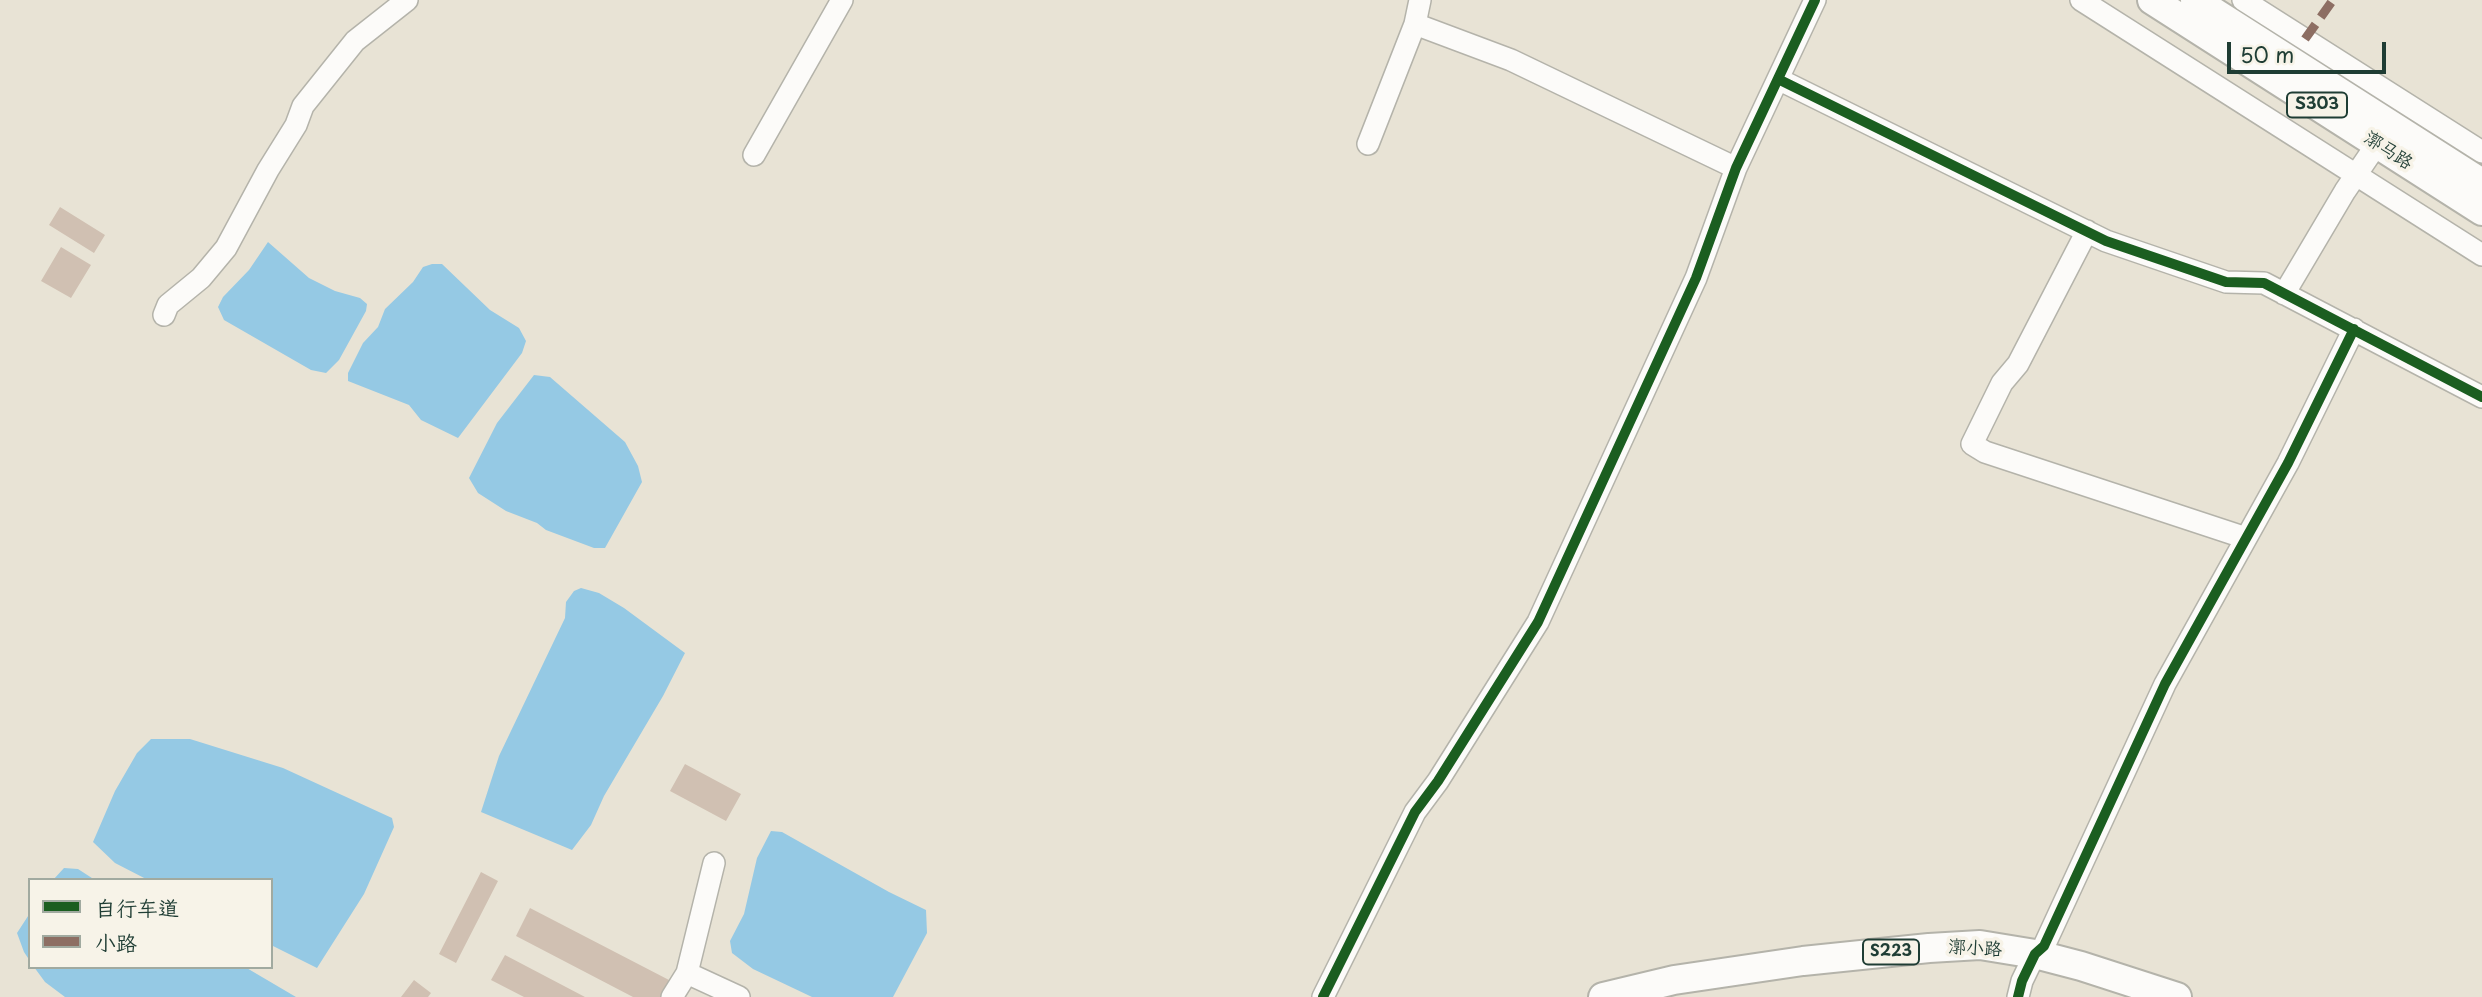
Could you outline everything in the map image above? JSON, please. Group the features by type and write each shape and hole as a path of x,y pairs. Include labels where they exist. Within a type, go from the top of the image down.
{"main road":[{"name":"漷马路","path":"2152,0 2482,211"},
{"name":"漷马路","path":"2195,0 2482,183"},
{"name":"漷小路","path":"1603,997 1674,980 1803,961 1980,945 2035,954 2081,966 2177,997"}],"street":[{"path":"164,315 167,305 201,278 226,248 296,125 303,106 355,41 407,0"},
{"path":"754,155 842,0"},
{"path":"1368,144 1415,24 1420,0"},
{"path":"1323,997 1415,812 1438,781 1538,622 1696,278 1735,167 1815,0"},
{"path":"2081,0 2482,255"},
{"path":"2243,0 2482,152"},
{"path":"1415,24 1511,60 1735,167"},
{"path":"1778,79 2106,241 2226,282 2264,283 2482,397"},
{"path":"2284,293 2377,144"},
{"path":"2087,231 2029,345 2002,383 1972,444 1985,452 2246,538"},
{"path":"2018,997 2022,981 2035,954 2044,946 2165,684 2288,463 2354,329"},
{"path":"672,997 687,973 714,863"},
{"path":"687,973 739,997"}],"water":[{"path":"268,242 309,278 335,291 360,298 367,304 366,311 339,360 326,373 311,370 224,320 218,307 223,297 249,270"},
{"path":"442,264 490,310 519,328 526,341 522,353 458,438 421,420 409,405 348,381 348,373 363,343 378,327 385,309 413,282 423,267"},
{"path":"534,375 550,377 625,442 638,466 642,482 605,548 594,548 506,511 478,493 469,478 497,423"},
{"path":"581,588 599,593 624,608 685,653 604,796 591,825 572,850 481,812 499,756 565,618 566,602 574,591"},
{"path":"151,739 190,739 283,768 392,818 394,827 364,894 317,968 273,946 273,878 144,878 115,863 93,842 115,791 137,753"},
{"path":"771,831 782,832 926,910 927,933 893,997 812,997 753,969 732,953 730,941 744,914 757,858"},
{"path":"64,868 78,869 92,878 55,878"},
{"path":"28,916 28,958 24,952 17,933"},
{"path":"35,969 248,969 296,997 65,997 45,982"}],"building":[{"path":"60,207 105,235 94,253 49,225"},
{"path":"61,247 91,265 71,298 41,281"},
{"path":"685,764 741,794 726,821 670,791"},
{"path":"481,872 498,881 456,963 439,954"},
{"path":"530,908 669,980 660,997 633,997 516,936"},
{"path":"505,955 585,997 524,997 491,980"},
{"path":"414,980 431,993 428,997 401,997"}],"marked path":[{"path":"2305,39 2333,0"}],"cycle path":[{"path":"1323,997 1415,812 1438,781 1538,622 1696,278 1736,168 1815,0"},
{"path":"1778,79 2106,241 2226,282 2264,283 2482,397"},
{"path":"2018,997 2022,981 2035,954 2044,946 2165,684 2288,463 2354,329"}]}
